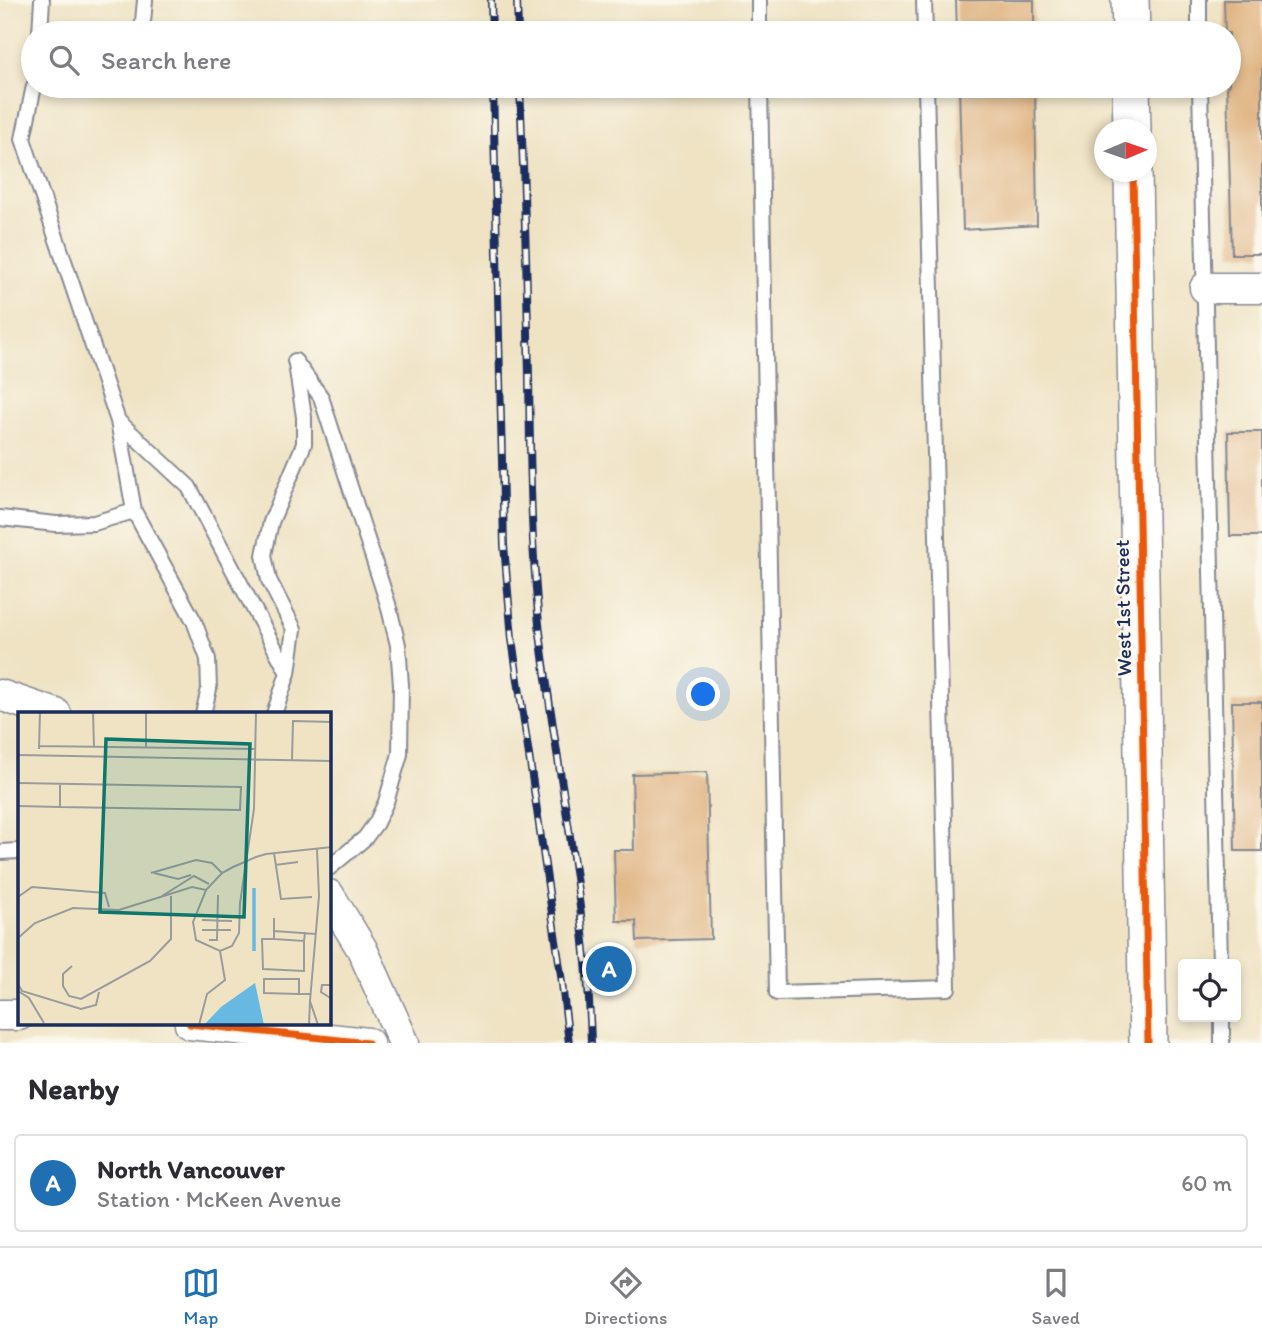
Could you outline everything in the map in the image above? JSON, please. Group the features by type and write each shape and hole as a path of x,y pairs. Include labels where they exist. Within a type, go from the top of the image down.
{"street":[{"path":"1130,0 1131,21"},
{"path":"1132,98 1132,119"},
{"name":"West 1st Street","path":"1133,182 1148,1043"},
{"path":"1205,288 1262,288"},
{"path":"0,695 50,712"},
{"path":"331,898 362,949 404,1043"},
{"path":"0,1015 18,1015"},
{"path":"209,1026 368,1043"}],"lane":[{"path":"41,21 42,0"},
{"path":"143,21 145,0"},
{"path":"759,0 759,21"},
{"path":"924,0 925,21"},
{"path":"1199,0 1199,21"},
{"path":"32,98 23,139 118,421 134,511 194,621 208,659 209,689 203,712"},
{"path":"760,98 777,993 948,988 926,98"},
{"path":"1200,98 1220,959"},
{"path":"275,712 288,673 294,629 269,580 264,555 271,522 304,444 304,416 295,360 321,397 388,604 398,645 400,672 400,754 386,802 365,838 331,866"},
{"path":"118,421 189,487 288,673"},
{"path":"0,518 56,524 94,523 134,511"},
{"path":"0,852 18,851"},
{"path":"1222,1022 1222,1043"}],"building":[{"path":"956,0 1034,0 1034,21 957,21"},
{"path":"1224,0 1262,0 1262,254 1232,254 1227,98 1241,98 1241,21 1225,21"},
{"path":"959,98 1035,98 1037,225 963,230"},
{"path":"1228,432 1262,432 1262,536 1230,536"},
{"path":"1232,702 1262,702 1262,851 1235,851"},
{"path":"707,772 711,939 637,941 636,921 616,921 614,850 634,850 632,774"}],"railway":[{"path":"491,0 492,21"},
{"path":"517,0 518,21"},
{"path":"493,98 504,545 512,639 569,1043"},
{"path":"520,98 536,593 577,884 591,1043"}],"cycle path":[{"path":"1133,182 1148,1043"},
{"path":"209,1026 368,1043"}],"place":[{"name":"North Vancouver","path":"609,969"}]}
